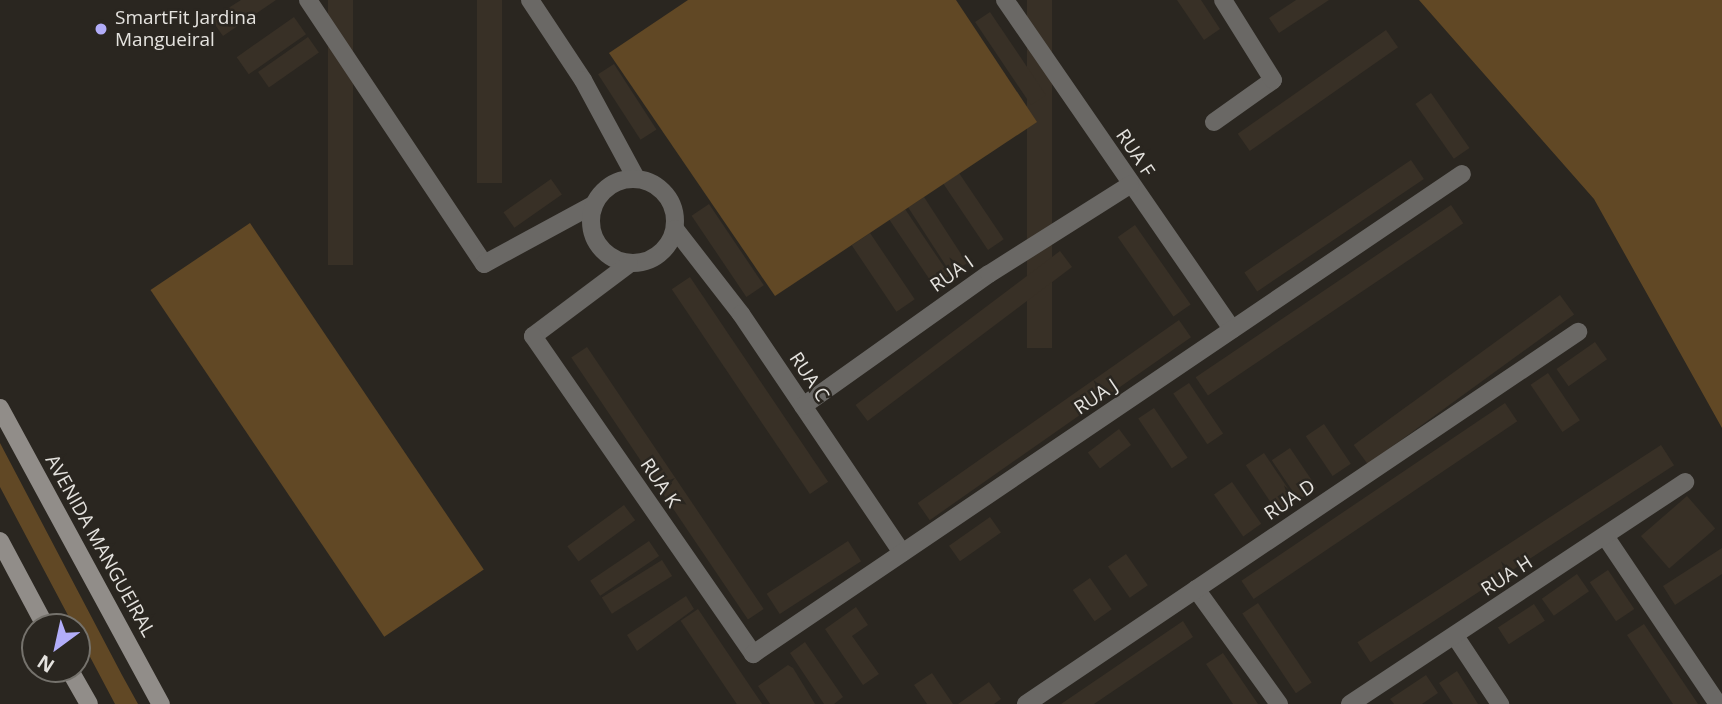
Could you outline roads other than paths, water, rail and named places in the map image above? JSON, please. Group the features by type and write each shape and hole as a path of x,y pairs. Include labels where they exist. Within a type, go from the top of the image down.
{"street":[{"path":"308,0 484,264 592,206 617,180 636,178 657,185 671,201 675,229 667,248 650,260 629,264 610,258 597,244 590,226 592,206"},
{"path":"530,0 583,80 636,178"},
{"name":"RUA F","path":"1005,0 1130,185 1232,329"},
{"path":"1214,122 1273,80 1223,0"},
{"name":"RUA J","path":"753,654 1462,174"},
{"name":"RUA I","path":"803,406 998,268 1130,185"},
{"name":"RUA C","path":"675,229 707,265 902,553"},
{"name":"RUA K","path":"629,264 533,336 753,654"},
{"name":"RUA D","path":"1026,704 1578,332"},
{"name":"AVENIDA MANGUEIRAL","path":"0,408 161,704"},
{"name":"RUA H","path":"1350,704 1685,482"},
{"path":"1605,537 1718,704"},
{"path":"0,541 39,613"},
{"path":"1196,589 1279,704"},
{"path":"1455,636 1500,704"},
{"path":"77,683 89,704"}],"place":[{"name":"SmartFit Jardina Mangueiral","path":"101,29"}]}
